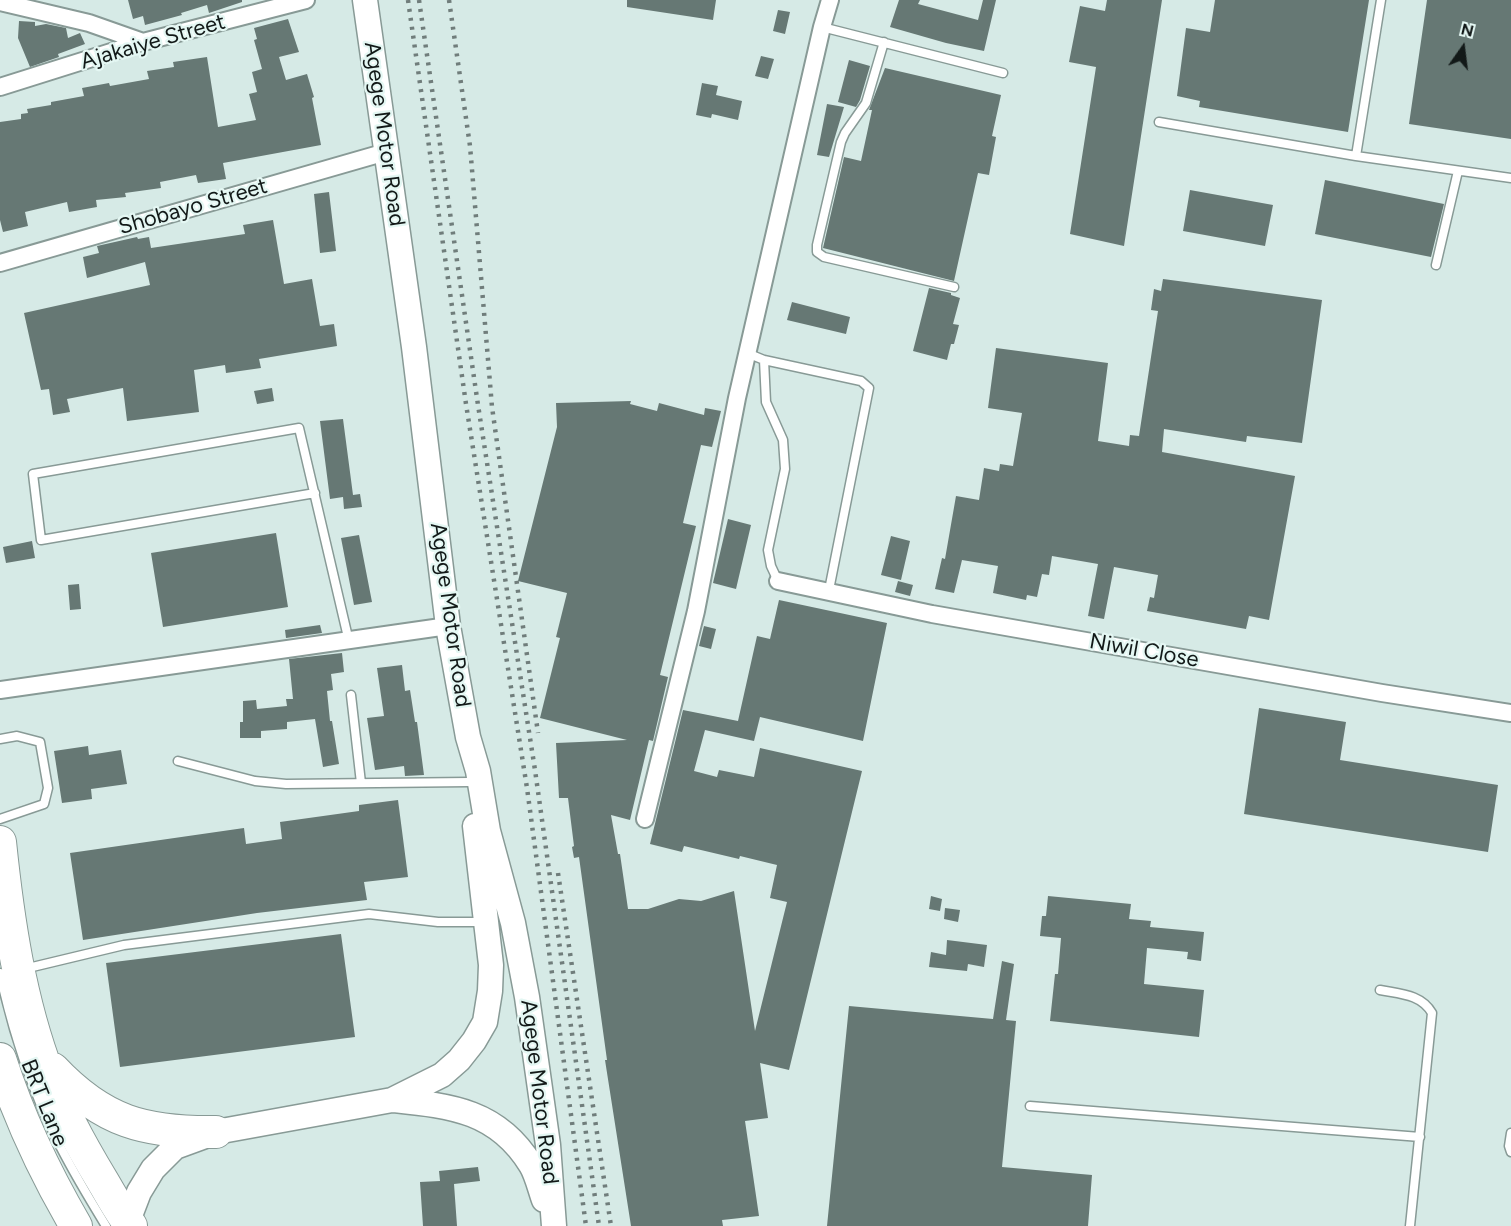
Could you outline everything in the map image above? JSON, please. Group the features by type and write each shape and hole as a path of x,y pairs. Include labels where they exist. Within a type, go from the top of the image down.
{"highway":[{"path":"0,842 9,972 48,1077 123,1225"},
{"path":"40,1052 69,1086 90,1103 110,1114 159,1130 216,1132"},
{"path":"0,1059 10,1091 36,1152 76,1226"}],"main road":[{"name":"Agege Motor Road","path":"365,0 434,503 448,626 488,831 513,922 527,997 548,1144 554,1226"},
{"path":"123,1225 153,1169 175,1148 216,1132 392,1100 442,1075 459,1060 474,1041 485,1022 491,965 469,782 468,737"},
{"path":"392,1100 450,1108 482,1118 509,1137 532,1166 554,1226"}],"street":[{"name":"Ajakaiye Street","path":"0,87 142,42 306,0"},
{"path":"645,819 696,611 747,353 830,0"},
{"path":"0,2 54,7 89,23 142,42"},
{"name":"Shobayo Street","path":"0,263 386,152"},
{"name":"Niwil Close","path":"778,581 944,616 1382,693 1511,713"},
{"path":"0,690 448,626"}],"lane":[{"path":"1356,156 1381,0"},
{"path":"822,27 1003,73"},
{"path":"884,42 866,103 844,133 841,142 817,252 824,257 954,287"},
{"path":"1159,122 1356,156 1511,178"},
{"path":"1436,265 1458,171"},
{"path":"747,353 764,360 861,381 869,387 829,590"},
{"path":"764,360 766,402 783,440 785,469 768,550 771,566 778,581"},
{"path":"315,493 41,540 33,474 299,428 315,493 347,633 347,640"},
{"path":"351,695 362,783"},
{"path":"0,739 17,736 40,742 48,788 44,804 0,819"},
{"path":"178,761 269,783 469,782"},
{"path":"9,972 123,945 369,914 438,922 486,922"},
{"name":"BRT Lane","path":"9,972 6,1001 35,1088 59,1146 123,1225"},
{"path":"1380,990 1418,998 1427,1004 1432,1013 1410,1226"},
{"path":"1030,1106 1420,1137"},
{"path":"1511,1133 1509,1146 1511,1152"}],"building":[{"path":"128,0 242,0 242,2 209,13 207,5 181,13 182,15 145,25 143,16 133,19"},
{"path":"627,0 716,0 713,20 627,7"},
{"path":"899,0 920,0 918,4 978,20 983,0 996,0 984,51 890,27"},
{"path":"1107,0 1162,0 1124,246 1070,234 1096,67 1069,62 1080,6 1105,11"},
{"path":"1215,0 1369,0 1348,132 1199,107 1200,101 1177,96 1186,28 1210,32"},
{"path":"1427,0 1511,0 1511,139 1409,124"},
{"path":"778,10 790,12 785,34 773,31"},
{"path":"288,19 299,52 279,57 286,80 307,74 314,97 312,98 321,145 223,163 226,179 198,183 196,175 160,182 161,188 125,193 126,197 96,200 97,207 69,212 67,202 25,212 28,226 3,232 0,220 0,122 21,119 21,114 28,113 27,109 84,96 82,88 149,79 147,71 174,67 173,62 207,57 218,127 256,120 249,94 257,92 252,72 262,69 254,40 257,39 254,28"},
{"path":"19,21 35,22 35,26 46,24 66,28 68,38 80,33 85,44 58,54 59,57 30,67 18,38"},
{"path":"761,56 774,59 768,79 755,76"},
{"path":"849,60 870,66 856,107 838,102"},
{"path":"885,68 1001,95 992,136 996,137 989,175 978,173 954,281 823,248 844,157 861,161 872,110 869,110"},
{"path":"702,83 718,86 716,95 742,101 738,120 712,114 711,118 696,115"},
{"path":"827,104 844,107 829,157 817,155"},
{"path":"1325,180 1444,204 1431,257 1315,234"},
{"path":"1190,190 1273,205 1265,246 1183,231"},
{"path":"329,192 336,251 320,253 314,194"},
{"path":"273,220 284,284 312,279 320,326 334,324 337,346 259,359 261,368 226,373 225,365 194,370 199,412 127,421 123,388 67,399 70,412 53,415 49,389 41,390 24,313 150,285 145,262 87,278 83,257 99,253 97,246 137,237 138,239 149,237 151,248 245,234 243,225"},
{"path":"1163,279 1322,300 1302,443 1247,436 1246,442 1164,429 1162,452 1295,476 1269,620 1249,616 1246,629 1147,611 1150,597 1154,598 1158,575 1114,567 1104,619 1088,616 1098,564 1052,556 1049,575 1042,574 1037,597 1027,595 1026,600 993,593 998,566 962,560 954,593 935,589 942,558 945,559 956,496 979,500 984,468 999,471 1000,464 1013,466 1022,413 988,408 996,348 1108,363 1098,441 1129,446 1130,435 1139,436 1158,311 1151,310 1154,289 1161,291"},
{"path":"929,288 951,293 960,298 953,324 959,325 947,360 913,351"},
{"path":"792,302 850,317 846,334 787,320"},
{"path":"272,388 274,401 257,404 254,391"},
{"path":"631,401 630,404 657,411 659,403 704,415 705,408 721,411 712,447 701,445 683,523 696,526 660,675 668,677 653,741 649,740 630,820 611,815 618,854 620,854 628,909 648,909 679,899 701,901 734,891 755,1031 787,902 770,898 777,865 684,846 682,852 650,844 683,710 738,721 757,636 770,639 779,600 887,623 863,741 760,717 754,741 705,730 694,771 717,777 719,770 754,777 760,748 862,771 789,1070 760,1063 768,1118 745,1121 759,1216 722,1220 723,1226 631,1226 605,1060 607,1060 579,857 574,858 568,798 559,798 556,743 627,740 540,718 560,638 556,637 567,593 518,581 557,427 556,403"},
{"path":"343,419 353,495 360,494 362,507 344,509 343,497 330,499 320,421"},
{"path":"728,519 751,525 736,589 713,583"},
{"path":"276,533 288,607 163,627 151,553"},
{"path":"359,535 372,602 354,605 341,538"},
{"path":"891,536 910,541 901,580 881,575"},
{"path":"32,541 35,558 6,563 3,547"},
{"path":"898,581 913,585 910,596 895,592"},
{"path":"79,584 81,609 70,610 68,585"},
{"path":"320,625 322,633 286,638 285,630"},
{"path":"704,626 716,629 711,649 699,646"},
{"path":"342,653 344,672 331,674 333,690 327,691 330,721 332,721 339,764 323,767 315,719 287,722 287,729 261,731 261,738 240,738 243,701 256,700 257,709 287,706 286,699 293,699 289,659"},
{"path":"402,665 405,691 410,690 415,722 417,722 424,775 405,776 404,766 375,770 367,718 384,716 377,668"},
{"path":"1259,708 1346,722 1340,760 1498,785 1488,852 1244,814"},
{"path":"88,746 89,755 121,750 127,784 91,789 92,799 62,803 54,751"},
{"path":"398,800 408,877 364,882 367,900 257,913 83,940 70,853 244,828 246,844 282,839 280,822 359,811 359,805"},
{"path":"931,896 942,899 940,911 929,909"},
{"path":"1048,896 1131,904 1129,919 1151,921 1150,927 1204,932 1201,961 1187,959 1188,952 1147,948 1144,984 1204,990 1199,1037 1050,1021 1061,938 1040,936 1042,916 1046,916"},
{"path":"945,908 960,910 958,922 944,919"},
{"path":"341,934 355,1037 120,1067 106,963"},
{"path":"947,940 987,945 984,967 968,964 967,971 929,967 931,952 946,955"},
{"path":"1002,961 1014,964 1006,1020 1016,1021 1002,1167 1092,1175 1088,1226 827,1226 849,1006 993,1019"},
{"path":"478,1167 480,1181 454,1184 457,1226 423,1226 420,1182 440,1181 439,1171"}],"railway":[{"path":"408,0 466,404 527,788 586,1226"},
{"path":"419,0 478,405 535,770 599,1226"},
{"path":"449,0 470,146 492,407 538,733"},
{"path":"558,873 611,1226"}]}
